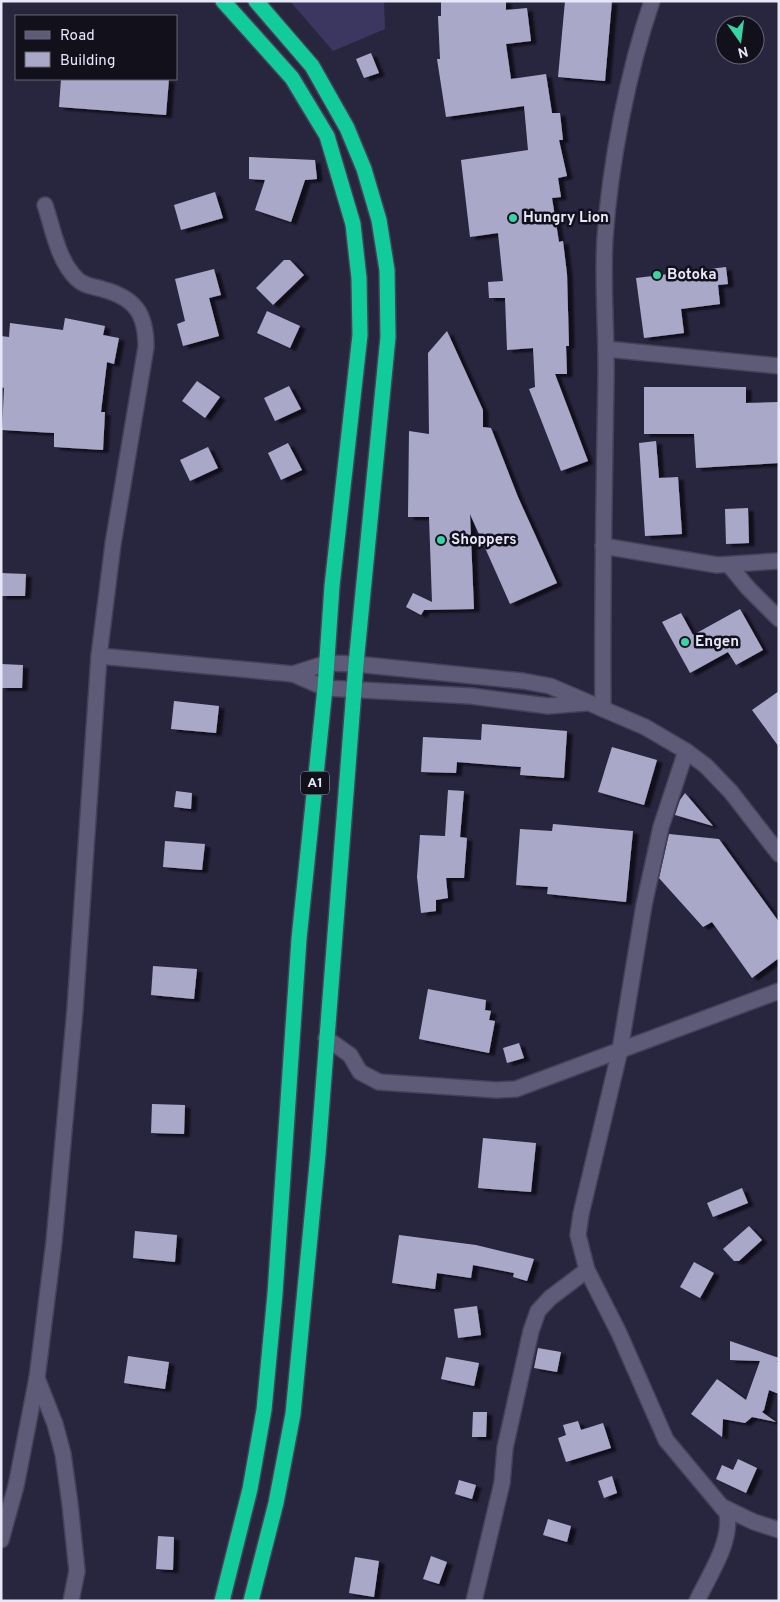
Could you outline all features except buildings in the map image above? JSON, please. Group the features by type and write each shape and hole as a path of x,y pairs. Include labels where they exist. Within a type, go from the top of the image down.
{"highway":[{"name":"A1","path":"222,1601 250,1489 264,1410 275,1294 299,939 325,688 332,586 360,335 359,278 353,224 327,136 292,78 223,1"},
{"name":"A1","path":"251,1601 276,1503 294,1414 353,690 388,337 387,270 379,220 364,169 347,128 312,66 256,1"}],"street":[{"path":"603,709 605,238 618,137 644,22 652,1"},
{"path":"1,1540 16,1486 37,1378 54,1242 75,1009 99,656 112,553 146,347 146,334 141,315 128,299 87,286 69,269 62,257 45,205"},
{"path":"606,349 779,366"},
{"path":"603,546 717,565 779,561"},
{"path":"729,565 748,588 779,619"},
{"path":"99,656 292,674 325,688 471,696 548,706 586,703"},
{"path":"292,674 327,663 356,664 523,681 550,686 645,727 686,751 706,766 731,792 779,854"},
{"path":"686,751 661,826 644,905 620,1050 581,1214 578,1235 587,1270 619,1334 666,1440 727,1513 729,1522 726,1534 697,1601"},
{"path":"326,1038 350,1055 360,1072 379,1082 496,1090 530,1086 620,1050 779,991"},
{"path":"474,1601 502,1483 505,1448 530,1331 538,1311 550,1298 587,1270"},
{"path":"37,1378 55,1424 69,1496 77,1571 71,1601"},
{"path":"721,1506 754,1522 779,1530"}],"shaded area":[{"path":"290,1 384,1 385,29 333,51"}],"place":[{"name":"Hungry Lion","path":"513,218"},
{"name":"Botoka","path":"657,275"},
{"name":"Shoppers","path":"441,540"},
{"name":"Engen","path":"685,642"}]}
